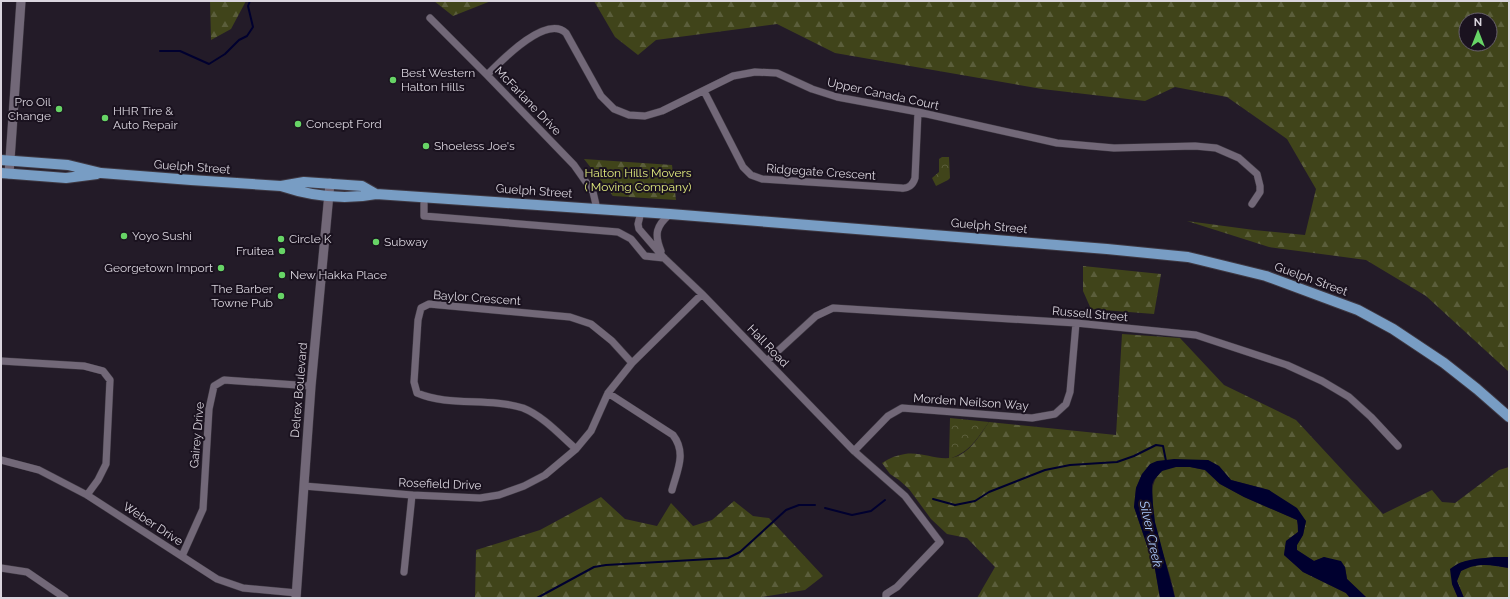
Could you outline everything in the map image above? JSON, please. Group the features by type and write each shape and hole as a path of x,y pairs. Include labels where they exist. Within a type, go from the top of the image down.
{"main road":[{"name":"Guelph Street","path":"6,160 68,165 101,173 281,186 303,193 329,196 360,197 376,194 670,214 1108,249 1188,258 1266,276 1358,310 1394,329 1444,363 1478,389 1509,417"},
{"name":"Guelph Street","path":"5,174 66,178 101,173"},
{"name":"Guelph Street","path":"281,186 304,182 330,183 362,186 376,194"}],"street":[{"path":"5,174 21,1"},
{"name":"McFarlane Drive","path":"430,18 574,165 593,192 597,209"},
{"name":"Upper Canada Court","path":"487,75 516,47 548,29 561,29 566,33 601,96 607,104 621,113 636,116 652,114 704,91 733,76 755,72 771,73 837,97 918,112 1021,136 1057,142 1114,148 1195,146 1216,148 1239,158 1257,174 1260,192 1252,204"},
{"name":"Ridgegate Crescent","path":"704,91 743,167 751,175 762,179 901,188 909,187 915,178 918,112"},
{"name":"Delrex Boulevard","path":"297,595 311,386 330,183"},
{"path":"424,197 424,216 618,232 631,239 645,256 664,258 658,243 657,232 661,222 670,214"},
{"name":"Hall Road","path":"641,212 638,224 639,229 664,258 702,294 854,451 905,496 940,542 897,587 886,594 886,598"},
{"name":"Rosefield Drive","path":"304,486 480,498 524,486 545,475 576,449 591,431 608,393 632,363 702,294"},
{"name":"Baylor Crescent","path":"576,449 539,417 524,409 502,403 430,399 417,393 414,382 418,320 421,308 429,304 570,317 591,324 612,341 632,363"},
{"name":"Russell Street","path":"767,361 816,316 833,308 1076,324 1196,335 1287,365 1322,381 1349,397 1371,417 1398,446"},
{"name":"Morden Neilson Way","path":"854,451 888,416 902,408 1032,418 1055,414 1066,404 1070,392 1076,324"},
{"path":"1,361 84,366 103,371 110,380 106,464 98,480 87,495"},
{"name":"Gairey Drive","path":"182,556 203,509 209,409 214,386 224,380 311,386"},
{"path":"608,393 673,435 678,442 681,456 672,490"},
{"name":"Weber Drive","path":"1,460 39,470 87,495 216,579 243,588 297,595"},
{"path":"404,572 412,494"},
{"path":"1,568 26,572 65,598"}],"green space":[{"path":"210,1 246,1 231,29 211,40"},
{"path":"434,1 491,1 453,16"},
{"path":"594,1 1509,1 1509,372 1426,296 1366,260 1269,247 1187,221 1305,235 1316,189 1287,139 1227,97 1175,87 1145,101 1042,89 835,53 777,24 656,40 638,55 615,37"},
{"path":"942,157 949,157 950,178 936,186 932,178 939,172 939,159"},
{"name":"Halton Hills Movers ( Moving Company)","path":"584,159 672,165 676,200 613,196"},
{"path":"1083,266 1161,274 1154,314 1091,309 1083,291"},
{"path":"1122,334 1180,338 1224,385 1296,420 1383,514 1432,490 1442,502 1455,503 1499,470 1509,467 1509,557 1483,558 1457,564 1452,584 1458,598 1367,598 1347,579 1345,567 1324,557 1314,561 1297,550 1297,545 1303,535 1306,521 1269,490 1231,480 1219,466 1208,460 1142,474 1136,488 1134,507 1155,569 1160,598 977,598 995,567 967,538 947,534 931,519 909,489 890,474 882,463 893,457 905,454 919,454 940,458 960,455 973,444 989,422 1116,435"},
{"path":"950,418 989,422 968,449 963,453 949,459"},
{"path":"1174,467 1190,467 1205,470 1220,484 1244,497 1297,520 1298,532 1286,541 1284,555 1303,572 1346,593 1350,598 1175,598 1157,532 1153,513 1152,496 1154,482 1162,471"},
{"path":"601,497 625,519 657,526 671,503 693,526 712,520 734,501 753,516 769,518 823,576 805,590 755,598 475,598 476,550 540,530"},
{"path":"1484,564 1509,568 1509,598 1464,598 1457,581 1461,571 1472,565"}],"water":[{"name":"Silver Creek","path":"1174,459 1208,460 1219,466 1231,480 1269,490 1297,508 1306,521 1303,535 1297,545 1297,550 1314,561 1324,557 1341,561 1345,567 1347,579 1367,598 1350,598 1346,593 1303,572 1284,555 1286,541 1298,532 1297,520 1244,497 1220,484 1205,470 1190,467 1176,467 1162,471 1154,480 1152,485 1155,522 1175,598 1160,598 1155,569 1134,507 1136,488 1142,474 1150,464 1157,461"},
{"path":"1494,557 1509,557 1509,568 1479,565 1461,571 1457,581 1464,598 1458,598 1452,584 1450,569 1455,565 1466,561"}],"waterway":[{"path":"160,51 180,51 209,64 225,54 239,40 247,36 253,27 248,6 250,1"},
{"path":"933,499 955,505 975,501 989,492 1045,470 1070,465 1117,462 1134,456 1156,445 1163,446 1166,461"},
{"path":"825,508 852,515 871,511 885,500"},
{"path":"537,598 594,567 728,558 740,552 786,510 799,505 815,505"}],"place":[{"name":"Best Western Halton Hills","path":"393,80"},
{"name":"Pro Oil Change","path":"59,109"},
{"name":"HHR Tire & Auto Repair","path":"105,118"},
{"name":"Concept Ford","path":"298,124"},
{"name":"Shoeless Joe's","path":"426,146"},
{"name":"Yoyo Sushi","path":"124,236"},
{"name":"Circle K","path":"281,239"},
{"name":"Subway","path":"376,242"},
{"name":"Fruitea","path":"282,251"},
{"name":"Georgetown Import","path":"221,268"},
{"name":"New Hakka Place","path":"282,275"},
{"name":"The Barber Towne Pub","path":"281,296"}]}
